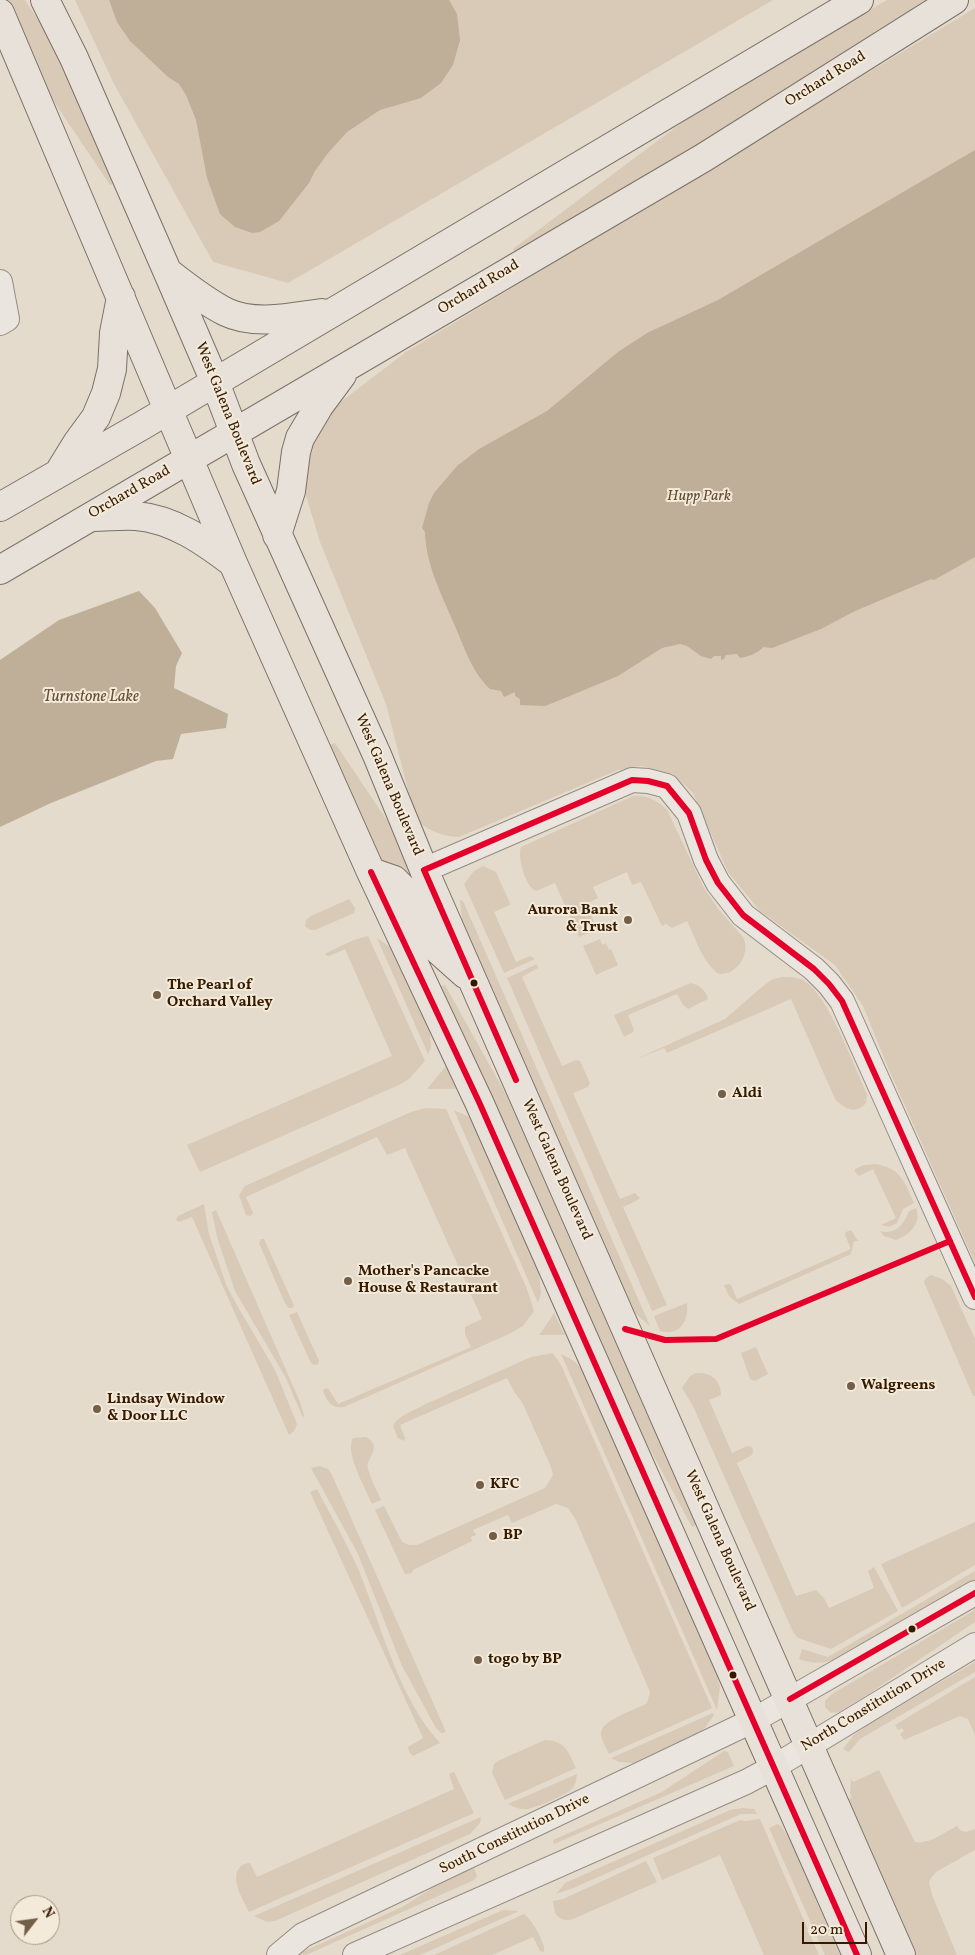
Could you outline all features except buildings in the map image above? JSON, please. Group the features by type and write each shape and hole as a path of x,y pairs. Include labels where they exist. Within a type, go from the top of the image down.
{"main road":[{"name":"West Galena Boulevard","path":"45,0 74,58 215,382 246,464 373,746 424,870 901,1955"},
{"path":"0,507 168,410 859,0"},
{"name":"Orchard Road","path":"0,570 702,158 954,0"},
{"path":"0,13 233,563 371,872 479,1102 857,1955"},
{"path":"168,273 228,313 251,319 279,319 334,312"},
{"path":"59,472 77,442 96,417 106,393 112,369 114,333 121,297"},
{"path":"277,535 292,491 296,452 300,438 319,406 349,365"},
{"path":"89,517 136,516 172,523 208,544 233,563"},
{"path":"371,872 394,880 407,893 437,949 473,982"}],"street":[{"path":"0,282 7,319 0,323"},
{"path":"424,870 632,780 648,781 667,786 689,814 706,860 718,883 743,915 814,969 829,984 842,1002 975,1297"},
{"path":"754,1720 975,1592"},
{"name":"North Constitution Drive","path":"774,1767 975,1645"},
{"name":"South Constitution Drive","path":"279,1955 303,1935 754,1720"},
{"path":"355,1955 746,1782 774,1767"}],"green space":[{"path":"8,0 25,0 59,51 116,183 110,185 30,66"},
{"path":"75,0 773,0 288,283 213,262 113,82"},
{"path":"887,0 929,0 712,136 516,254 513,249 696,112"},
{"name":"Hupp Park","path":"975,8 975,1263 889,1070 863,1006 835,965 760,911 728,872 693,793 673,774 641,766 618,770 459,837 435,832 419,822 415,817 386,704 320,542 304,489 308,446 334,407 406,352"},
{"path":"335,743 388,822 412,879 379,860 330,745"},
{"path":"633,796 643,796 652,799 667,810 704,888 719,910 743,937 745,943 744,956 732,971 719,974 713,970 696,942 687,921 672,928 666,924 662,926 641,882 632,885 627,872 593,887 598,898 586,904 594,922 590,924 593,931 579,937 555,883 536,891 529,884 521,865 521,847"},
{"path":"483,866 496,872 509,901 510,905 494,912 516,962 530,956 535,959 504,973 464,884 474,871"},
{"path":"349,899 355,908 354,913 315,930 310,930 305,926 306,920 311,916"},
{"path":"460,900 463,901 650,1326 636,1314 628,1302 462,920"},
{"path":"368,936 425,1061 409,1079 399,1085 200,1172 187,1145 392,1056 345,949 329,956 325,955 354,940"},
{"path":"377,938 390,947 430,1033 431,1048 428,1054"},
{"path":"600,939 602,945 606,943 609,950 611,949 618,965 596,975 583,946"},
{"path":"537,964 538,968 522,977 562,1066 576,1060 580,1061 590,1083 588,1087 573,1093 620,1199 635,1193 640,1198 623,1207 667,1305 652,1311 507,978"},
{"path":"783,977 800,979 806,982 823,1002 840,1033 867,1094 866,1103 862,1107 854,1110 846,1108 835,1099 791,999 667,1053 664,1048 634,1060 725,1019 763,986 773,979"},
{"path":"691,983 702,988 708,999 688,1009 683,1005 677,994 628,1015 634,1030 624,1037 614,1015"},
{"path":"445,985 518,1116 699,1524 692,1527 620,1394 439,987"},
{"path":"446,1066 456,1089 427,1089"},
{"path":"426,1108 446,1109 527,1289 534,1311 523,1326 509,1334 344,1407 336,1407 328,1401 323,1391 324,1389 328,1388 338,1404 471,1347 465,1334 465,1327 482,1319 405,1148 387,1155 377,1137 246,1197 253,1213 251,1216 246,1215 239,1195 245,1186 411,1112"},
{"path":"454,1110 469,1117 539,1273 541,1293 538,1303"},
{"path":"875,1164 896,1172 904,1182 914,1203 903,1209 897,1223 889,1227 881,1225 896,1218 873,1169 859,1176 855,1172 855,1169 864,1165"},
{"path":"204,1204 209,1234 226,1284 275,1370 297,1424 294,1431 289,1435 192,1217 179,1222 176,1220 178,1216"},
{"path":"916,1208 916,1224 910,1232 896,1240 884,1236 880,1231 890,1232 898,1228 902,1225 909,1211"},
{"path":"216,1210 300,1402 304,1415 303,1418 286,1378 235,1291 217,1237 212,1212"},
{"path":"851,1230 858,1241 854,1241 851,1254 739,1304 729,1296 724,1285 731,1285 737,1299 851,1249 845,1235 846,1232"},
{"path":"261,1239 264,1239 292,1301 294,1306 292,1308 288,1308 284,1301 259,1243"},
{"path":"931,1275 942,1279 951,1286 975,1339 975,1396 973,1396 924,1282"},
{"path":"687,1303 685,1321 682,1326 673,1332 660,1331 654,1316"},
{"path":"297,1312 319,1361 318,1364 314,1365 311,1363 289,1315"},
{"path":"554,1313 565,1335 540,1335 540,1334"},
{"path":"756,1347 768,1374 755,1381 750,1379 741,1353"},
{"path":"553,1353 561,1365 712,1708 609,1754 601,1737 603,1728 607,1723 647,1703 650,1692 575,1518 568,1508 556,1504 512,1523 508,1515 473,1530 476,1535 471,1537 472,1541 413,1570 412,1573 405,1574 375,1510 384,1506 402,1542 409,1545 417,1545 545,1488 553,1475 551,1467 523,1404 507,1378 400,1425 405,1438 404,1441 398,1438 393,1426 404,1415 428,1403 531,1357"},
{"path":"561,1354 580,1367 585,1374 717,1675 720,1687 717,1710"},
{"path":"696,1373 711,1376 719,1385 721,1395 709,1400 732,1453 747,1446 752,1447 752,1455 737,1463 796,1596 816,1590 824,1598 829,1608 874,1588 868,1571 874,1567 898,1611 831,1649 798,1638 793,1632 693,1406 682,1388 690,1376"},
{"path":"366,1437 371,1441 374,1449 368,1469 381,1500 372,1504 357,1471 351,1452 353,1438"},
{"path":"320,1466 328,1469 332,1475 446,1732 441,1733 436,1728 402,1666 358,1554 311,1468"},
{"path":"317,1489 359,1571 402,1683 425,1725 440,1743 413,1756 409,1752 408,1747 423,1738 310,1492"},
{"path":"975,1522 975,1565 902,1608 881,1564"},
{"path":"975,1571 975,1581 843,1657 821,1662 799,1659 802,1649 828,1657"},
{"path":"975,1610 975,1622 867,1695 839,1712 831,1713 825,1707 825,1701 832,1694"},
{"path":"975,1662 975,1672 860,1739 849,1752 843,1749 854,1735 867,1725"},
{"path":"975,1677 975,1735 968,1719 960,1716 904,1740 900,1734 904,1731 902,1728 898,1730 895,1725"},
{"path":"713,1713 714,1715 705,1728 698,1733 633,1763 619,1762 611,1758"},
{"path":"545,1740 562,1745 576,1768 505,1800 492,1773 494,1764"},
{"path":"724,1751 728,1752 734,1766 554,1844 553,1840 662,1792"},
{"path":"879,1770 915,1842 931,1840 957,1826 965,1832 975,1829 975,1850 936,1872 929,1882 932,1895 957,1955 917,1955 848,1799 852,1798 850,1793 851,1779 853,1782"},
{"path":"454,1772 474,1813 249,1912 241,1896 236,1878 237,1872 242,1865 250,1863 257,1877 454,1789 449,1774"},
{"path":"577,1774 572,1789 551,1801 524,1809 508,1804"},
{"path":"754,1809 757,1814 741,1814 556,1894 565,1883 730,1810"},
{"path":"481,1817 480,1823 470,1834 275,1921 267,1922 254,1916"},
{"path":"760,1819 819,1955 764,1955 720,1855 662,1880 653,1858 740,1820"},
{"path":"778,1824 789,1838 840,1955 825,1955 769,1828"},
{"path":"646,1861 657,1882 573,1919 563,1919 555,1913 553,1901 563,1899"},
{"path":"467,1866 474,1868 477,1876 474,1880 306,1955 298,1954 404,1906"},
{"path":"503,1910 519,1911 420,1955 400,1955"},
{"path":"524,1914 538,1932 543,1943 544,1952 540,1951 533,1937 492,1955 434,1955"}],"water":[{"path":"109,0 449,0 457,14 460,40 453,65 441,83 421,98 380,110 347,132 328,153 309,183 279,221 260,232 252,233 235,227 220,214 207,178 196,120 186,95 179,84 168,77 130,41 117,22"},
{"path":"975,150 975,557 934,580 931,579 855,611 821,629 772,648 763,647 756,653 746,657 740,658 737,654 726,655 721,660 721,656 714,656 711,659 701,656 687,646 680,644 662,648 618,676 545,706 520,705 520,699 515,696 515,692 504,697 501,691 490,689 478,675 470,660 440,592 428,557 425,532 422,528 434,493 457,466 479,449 547,411 618,352 647,333 718,300"},
{"name":"Turnstone Lake","path":"139,591 155,608 182,653 176,666 174,688 228,714 226,728 181,734 173,759 156,761 51,803 0,827 0,660 59,620"}],"transit line":[{"path":"424,870 632,780 648,781 667,786 689,813 706,860 718,883 743,915 814,969 842,1001 975,1297"},
{"path":"424,870 516,1080"},
{"path":"371,872 479,1102 857,1955"},
{"path":"625,1329 665,1340 716,1339 950,1241"},
{"path":"790,1699 975,1593"}],"place":[{"name":"Aurora Bank & Trust","path":"628,920"},
{"name":"The Pearl of Orchard Valley","path":"157,995"},
{"name":"Aldi","path":"722,1094"},
{"name":"Mother's Pancacke House & Restaurant","path":"348,1281"},
{"name":"Walgreens","path":"851,1386"},
{"name":"Lindsay Window & Door LLC","path":"97,1409"},
{"name":"KFC","path":"480,1485"},
{"name":"BP","path":"493,1536"},
{"name":"togo by BP","path":"478,1660"}]}
